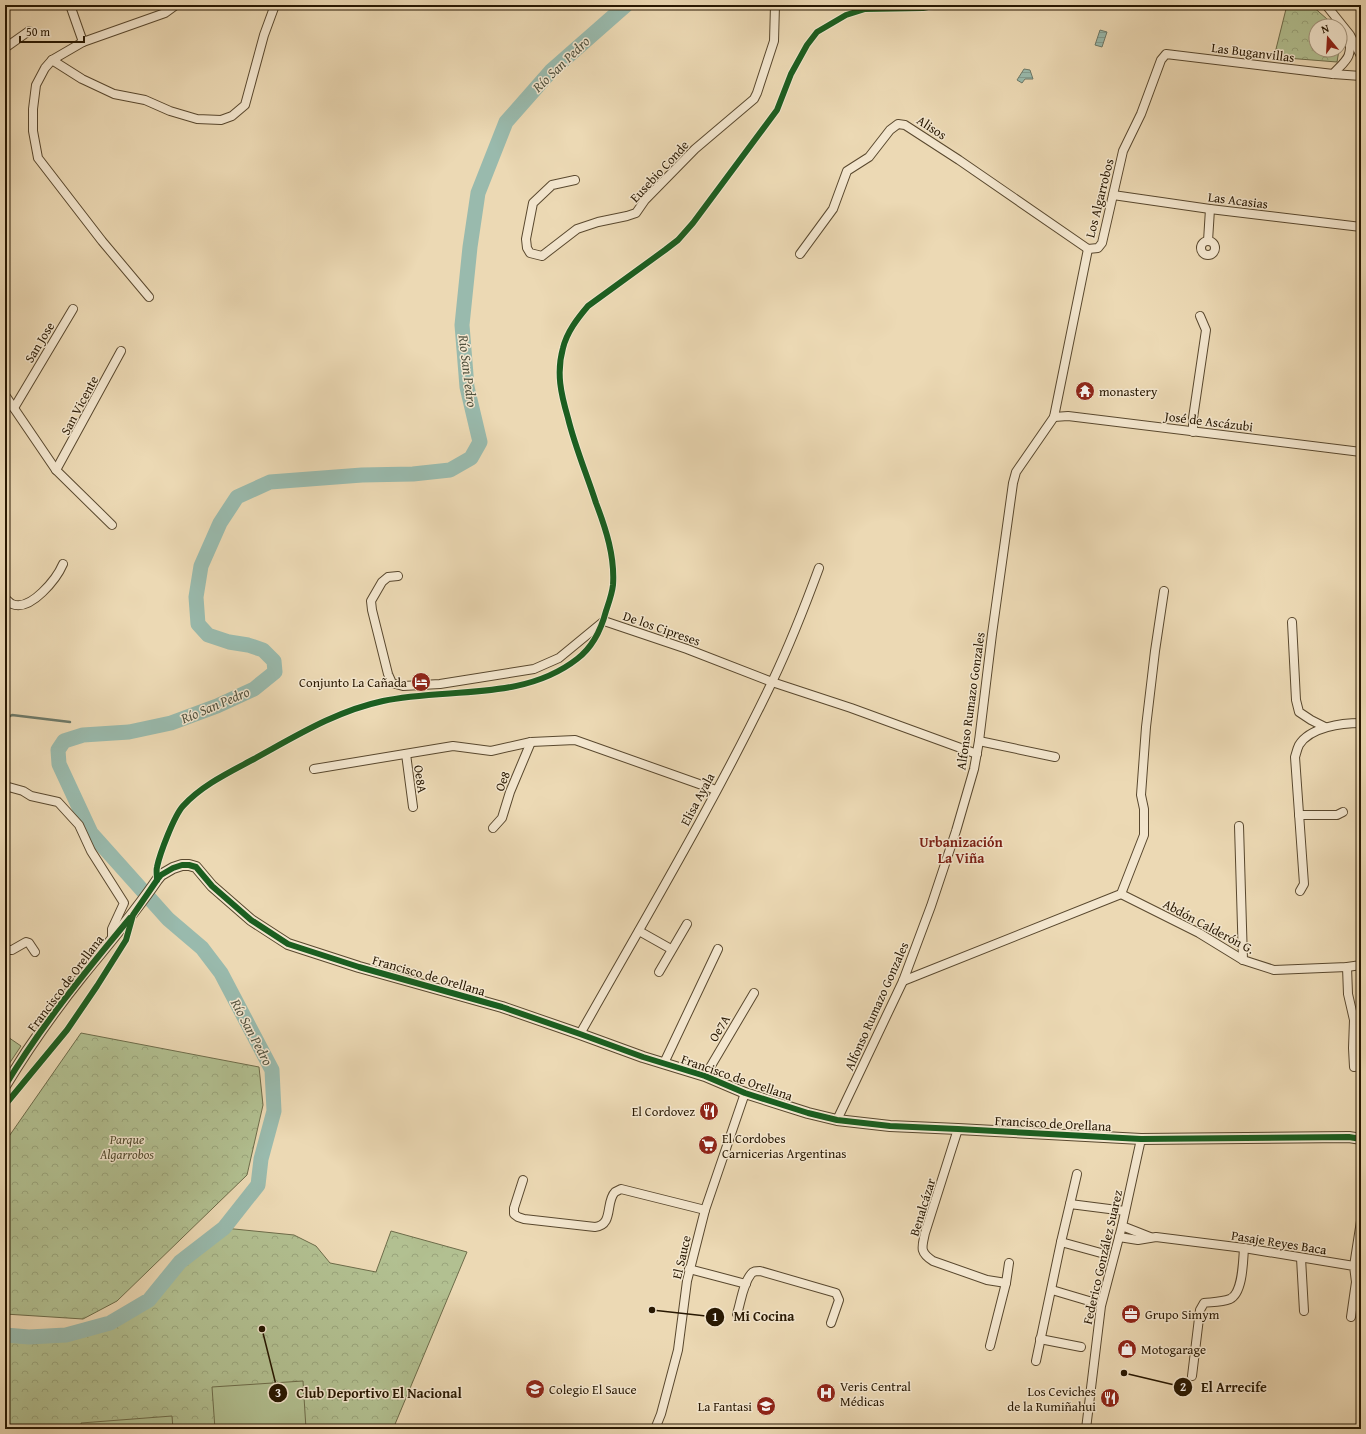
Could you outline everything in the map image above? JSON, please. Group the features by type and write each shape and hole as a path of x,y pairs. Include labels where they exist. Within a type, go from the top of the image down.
{"street":[{"path":"70,5 83,42"},
{"path":"150,298 102,241 38,158 33,131 33,109 36,86 45,68 52,60 83,42 165,13 176,5"},
{"path":"52,60 82,79 114,94 145,100 170,111 197,119 221,120 232,116 245,105 264,35 275,5"},
{"name":"Eusebio Conde","path":"575,180 552,185 534,203 526,239 530,253 537,256 542,256 578,229 598,222 627,216 636,212 645,200 695,150 754,99 757,94 774,41 775,5"},
{"path":"1326,5 1350,35 1361,56"},
{"path":"5,48 29,31"},
{"path":"1333,74 1347,59 1350,53 1350,35"},
{"name":"Las Buganvillas","path":"1166,54 1361,76"},
{"name":"Los Algarrobos","path":"1054,418 1088,249 1098,248 1102,243 1122,151 1141,114 1161,60 1166,54"},
{"name":"Alisos","path":"800,254 833,209 847,171 869,157 890,130 898,124 905,125 959,160 1088,249"},
{"name":"Las Acasias","path":"1113,195 1361,228"},
{"path":"1208,241 1210,209"},
{"name":"San Jose","path":"14,408 73,309"},
{"path":"1193,432 1193,418 1206,330 1200,316"},
{"name":"San Vicente","path":"56,470 121,351"},
{"path":"5,395 56,470 112,524"},
{"name":"José de Ascázubi","path":"1054,418 1068,416 1361,452"},
{"name":"Alfonso Rumazo Gonzales","path":"838,1120 903,981 932,906 956,832 977,754 1013,483 1016,472 1054,418"},
{"path":"5,598 12,604 20,605 33,600 50,584 59,572 62,564"},
{"name":"Elisa Ayala","path":"580,1034 639,931 716,790 772,682 819,568"},
{"name":"De los Cipreses","path":"398,576 388,577 382,582 371,601 388,674 392,683 396,685 440,684 534,669 559,658 604,621 687,649 772,682 977,754"},
{"path":"903,981 1121,894 1144,835 1144,809 1141,795 1146,728 1155,650 1164,591"},
{"path":"1292,622 1296,700 1299,712 1325,727"},
{"path":"1300,891 1304,884 1295,757 1298,746 1306,737 1325,727 1346,723 1361,723"},
{"path":"314,769 452,746 491,751 531,742 575,740 716,790"},
{"path":"979,741 1055,757"},
{"name":"Oe8","path":"493,828 502,818 510,792 531,742"},
{"name":"Oe8A","path":"406,754 413,807"},
{"path":"5,786 23,791 31,796 58,802 79,825 91,851 124,903 112,929 112,939"},
{"path":"1299,815 1337,815 1343,812"},
{"path":"1239,826 1244,960"},
{"name":"Francisco de Orellana","path":"5,1086 22,1058 51,1018 134,913 161,875 178,866 189,865 196,867 212,886 251,920 288,944 359,967 502,1007 643,1057 706,1076 745,1093 838,1120 890,1126 1141,1139 1349,1137 1361,1139"},
{"name":"Abdón Calderón G.","path":"1121,894 1199,933 1244,960 1274,970 1361,965"},
{"path":"659,972 671,949 687,924"},
{"path":"639,931 671,949"},
{"path":"5,950 12,950 26,942 35,952"},
{"path":"664,1063 718,948"},
{"path":"1347,967 1348,994 1354,1020 1354,1067"},
{"name":"Oe7A","path":"706,1076 754,993"},
{"name":"El Sauce","path":"656,1429 678,1350 689,1269 705,1210 745,1093"},
{"name":"Benalcázar","path":"958,1129 925,1233 922,1248 925,1256 933,1261 986,1280 1006,1283"},
{"name":"Federico González Suarez","path":"1086,1429 1101,1306 1122,1226 1141,1139"},
{"path":"1036,1360 1077,1174"},
{"path":"523,1180 514,1208 514,1214 518,1217 524,1218 595,1227 601,1226 605,1223 615,1192 621,1189 705,1210"},
{"path":"1070,1204 1125,1210"},
{"path":"1351,1317 1356,1282 1354,1266 1361,1221"},
{"name":"Pasaje Reyes Baca","path":"1122,1226 1150,1237 1244,1248 1354,1266"},
{"name":"Pasaje Reyes Baca","path":"1119,1237 1134,1240 1150,1237"},
{"path":"1061,1242 1101,1253"},
{"path":"1192,1376 1200,1310 1204,1303 1232,1298 1241,1280 1244,1248"},
{"path":"1301,1258 1304,1311"},
{"path":"990,1346 1006,1283 1009,1263"},
{"path":"689,1269 746,1284"},
{"path":"737,1314 751,1273 760,1270 836,1293 839,1300 832,1323"},
{"path":"1052,1290 1089,1301"},
{"path":"1040,1338 1081,1347"}],"green space":[{"path":"1287,5 1311,5 1326,18 1308,18 1308,58 1338,58 1337,62 1274,57"},
{"name":"Parque Algarrobos","path":"81,1033 259,1067 263,1105 247,1175 117,1301 83,1319 5,1314 5,1142"},
{"path":"5,1035 21,1046 5,1070"},
{"path":"224,1228 294,1235 316,1246 330,1263 376,1272 391,1231 467,1252 393,1429 5,1429 5,1338 66,1335 110,1323 149,1300 180,1262"},
{"path":"303,1381 306,1429 215,1429 212,1387"},
{"path":"172,1416 173,1429 82,1429 81,1423"}],"shaded area":[{"path":"1100,30 1107,32 1102,47 1095,45"},
{"path":"1024,69 1030,70 1033,79 1025,79 1022,83 1017,80"}],"waterway":[{"name":"Río San Pedro","path":"5,1335 29,1337 66,1335 110,1323 149,1300 180,1262 224,1228 258,1185 261,1159 274,1111 272,1070 221,973 202,948 168,919 91,833 59,764 58,750 64,741 83,735 129,732 171,723 217,706 254,689 275,672 274,661 263,650 248,645 229,642 208,635 198,624 196,597 201,566 220,523 237,497 270,482 362,475 413,474 450,470 471,458 480,442 467,387 462,325 470,247 478,193 506,122 551,71 626,5"},
{"path":"5,719 12,715 70,722"}],"cycle path":[{"path":"157,880 157,869 161,853 179,811 183,806 207,785 301,733 349,711 383,701 407,697 483,691 532,682 555,673 577,659 588,649 599,631 612,592 613,564 603,523 574,440 561,392 561,357 570,331 588,306 678,240 693,223 777,110 791,74 807,45 817,32 846,15 865,9 923,8 938,5"},
{"path":"5,1105 67,1030 97,986 126,940 133,915 157,880 161,875 173,868 182,865 189,865 196,867 212,886 251,920 288,944 359,967 502,1007 643,1057 705,1076 745,1093 808,1113 837,1120 890,1126 1141,1139 1349,1137 1361,1139"},
{"path":"5,1086 33,1042 80,979 130,918"}],"place":[{"name":"monastery","path":"1085,391"},
{"name":"Conjunto La Cañada","path":"421,682"},
{"name":"El Cordovez","path":"709,1111"},
{"name":"El Cordobes Carnicerias Argentinas","path":"708,1145"},
{"name":"Mi Cocina","path":"652,1310"},
{"name":"Grupo Simym","path":"1131,1314"},
{"name":"Club Deportivo El Nacional","path":"262,1329"},
{"name":"Motogarage","path":"1127,1349"},
{"name":"El Arrecife","path":"1124,1373"},
{"name":"Colegio El Sauce","path":"535,1389"},
{"name":"Veris Central Médicas","path":"826,1393"},
{"name":"Los Ceviches de la Rumiñahui","path":"1110,1398"},
{"name":"La Fantasi","path":"766,1406"}],"district":[{"name":"Urbanización La Viña","path":"961,850"}]}
